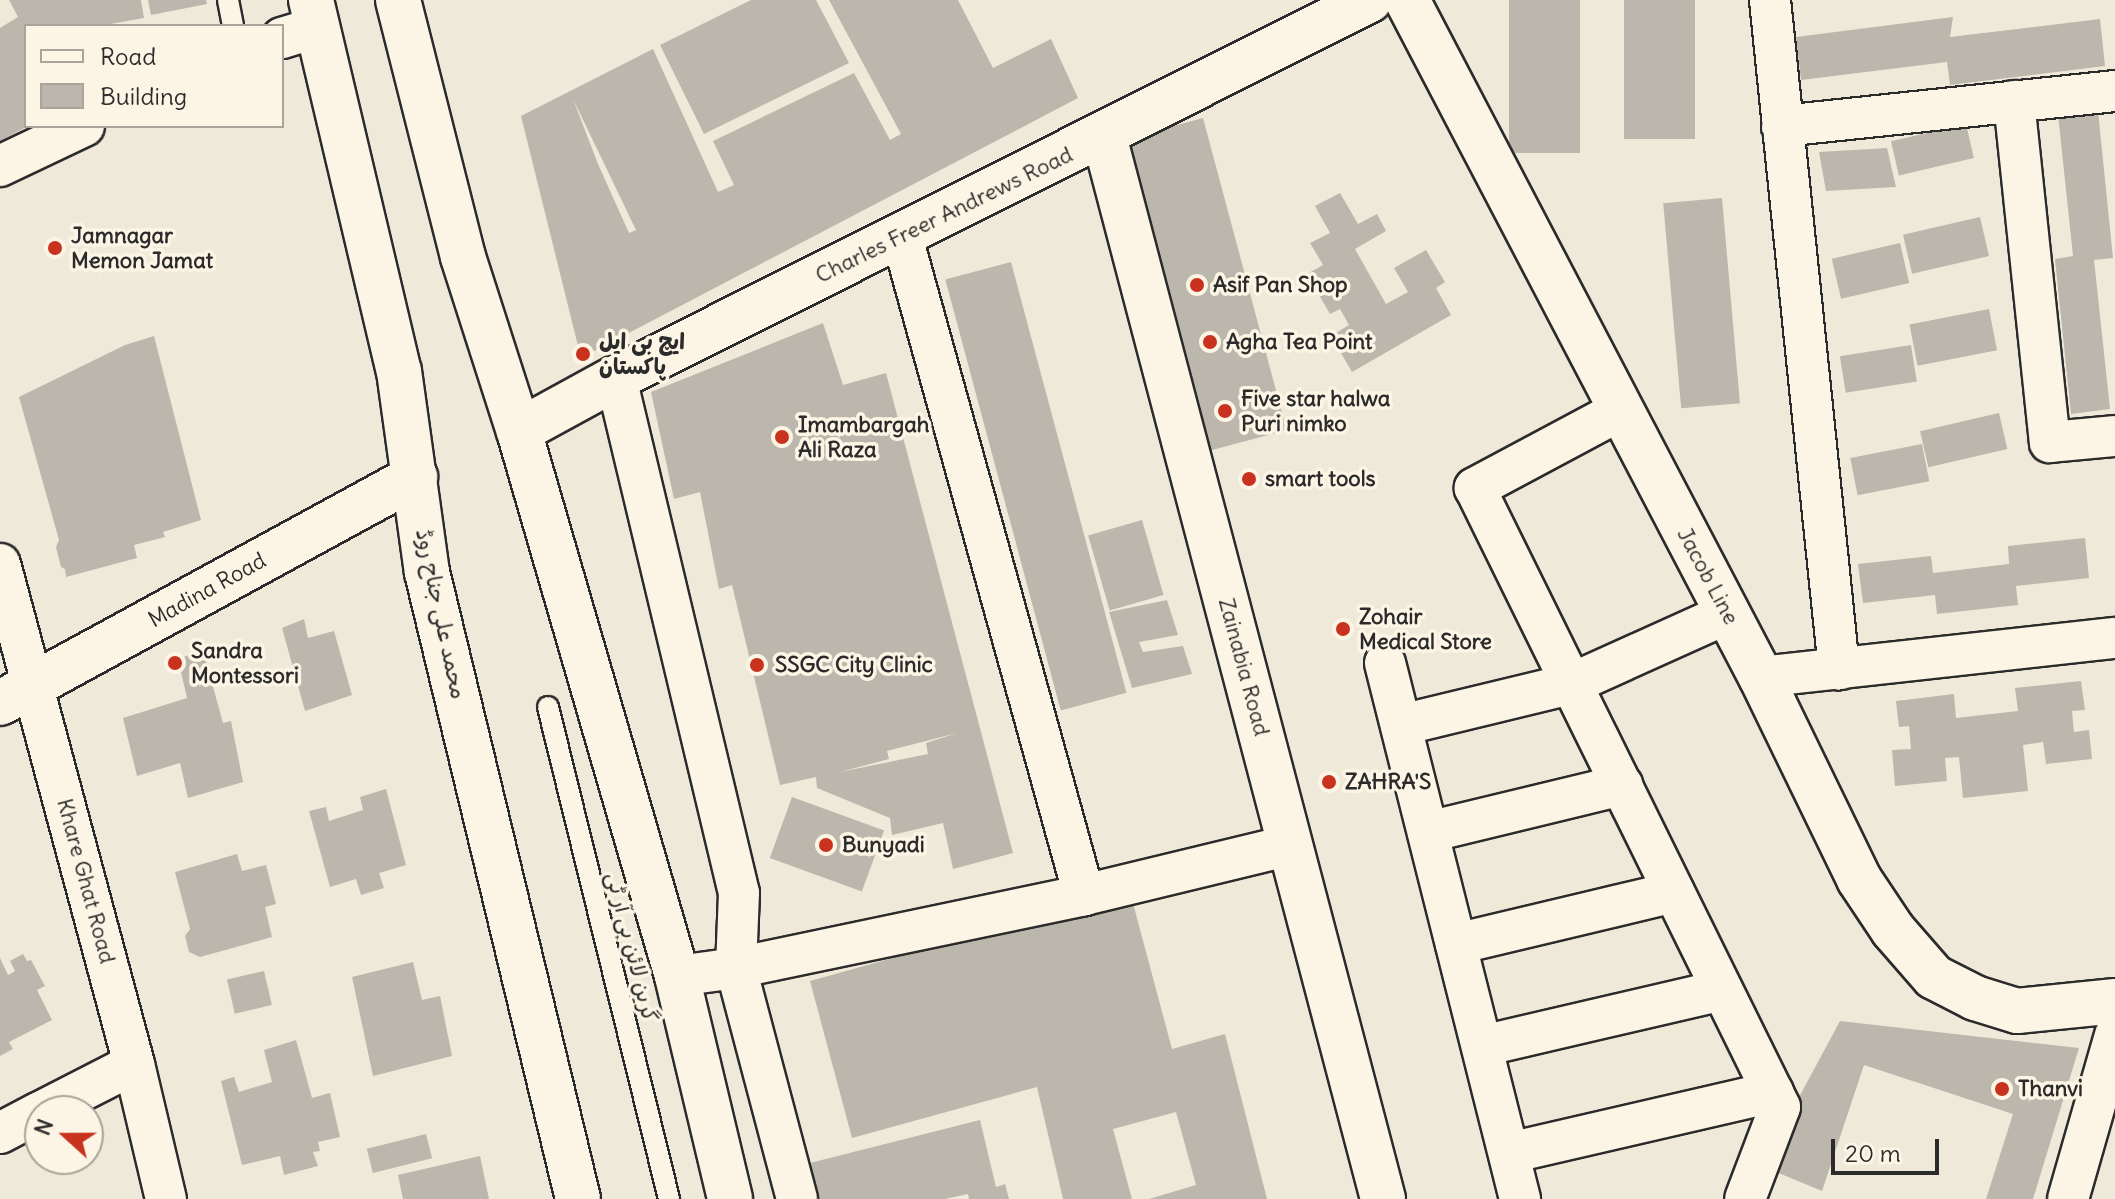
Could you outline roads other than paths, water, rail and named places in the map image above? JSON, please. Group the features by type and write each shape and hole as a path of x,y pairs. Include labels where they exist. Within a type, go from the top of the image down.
{"main road":[{"path":"398,0 463,257 519,431 677,976 730,1199"},
{"name":"Charles Freer Andrews Road","path":"519,431 616,378 1370,0"},
{"name":"Jacob Line","path":"1407,0 1761,677 1859,879 1893,930 1934,977 1975,998 2017,1011 2115,1001"},
{"name":"محمد علی جناح روڈ","path":"304,22 399,371 427,572 578,1199"},
{"name":"Zainabia Road","path":"1104,136 1383,1199"},
{"name":"Madina Road","path":"17,694 415,477"}],"street":[{"path":"1770,0 1839,669"},
{"path":"1782,126 2115,91"},
{"path":"2014,101 2050,442 2114,446"},
{"path":"0,166 80,128"},
{"path":"902,237 1084,895"},
{"path":"616,378 739,893 736,968 797,1199"},
{"path":"1621,410 1475,488 1780,1107 1745,1199"},
{"name":"Khare Ghat Road","path":"0,564 17,694 134,1064 166,1199"},
{"path":"1401,725 1571,684 1728,613"},
{"path":"1761,677 2115,638"},
{"path":"1385,663 1520,1199"},
{"path":"1428,832 1622,785"},
{"path":"677,976 736,968 1084,895 1290,845"},
{"path":"1456,944 1674,892"},
{"path":"1482,1046 1722,990"},
{"path":"2068,1199 2115,1035"},
{"path":"74,1095 134,1064"},
{"path":"1509,1153 1773,1092"},
{"path":"0,1133 24,1121"}],"lane":[{"path":"228,0 233,24"},
{"name":"گرین لائن بی آر ٹی","path":"548,707 669,1199"}],"place":[{"name":"Jamnagar Memon Jamat","path":"55,248"},
{"name":"Asif Pan Shop","path":"1197,285"},
{"name":"Agha Tea Point","path":"1210,342"},
{"name":"ایچ بی ایل پاکستان","path":"583,354"},
{"name":"Five star halwa Puri nimko","path":"1225,411"},
{"name":"Imambargah Ali Raza","path":"782,437"},
{"name":"smart tools","path":"1249,479"},
{"name":"Zohair Medical Store","path":"1343,629"},
{"name":"Sandra Montessori","path":"175,663"},
{"name":"SSGC City Clinic","path":"757,665"},
{"name":"ZAHRA'S","path":"1329,782"},
{"name":"Bunyadi","path":"826,845"},
{"name":"Thanvi","path":"2002,1089"}]}
